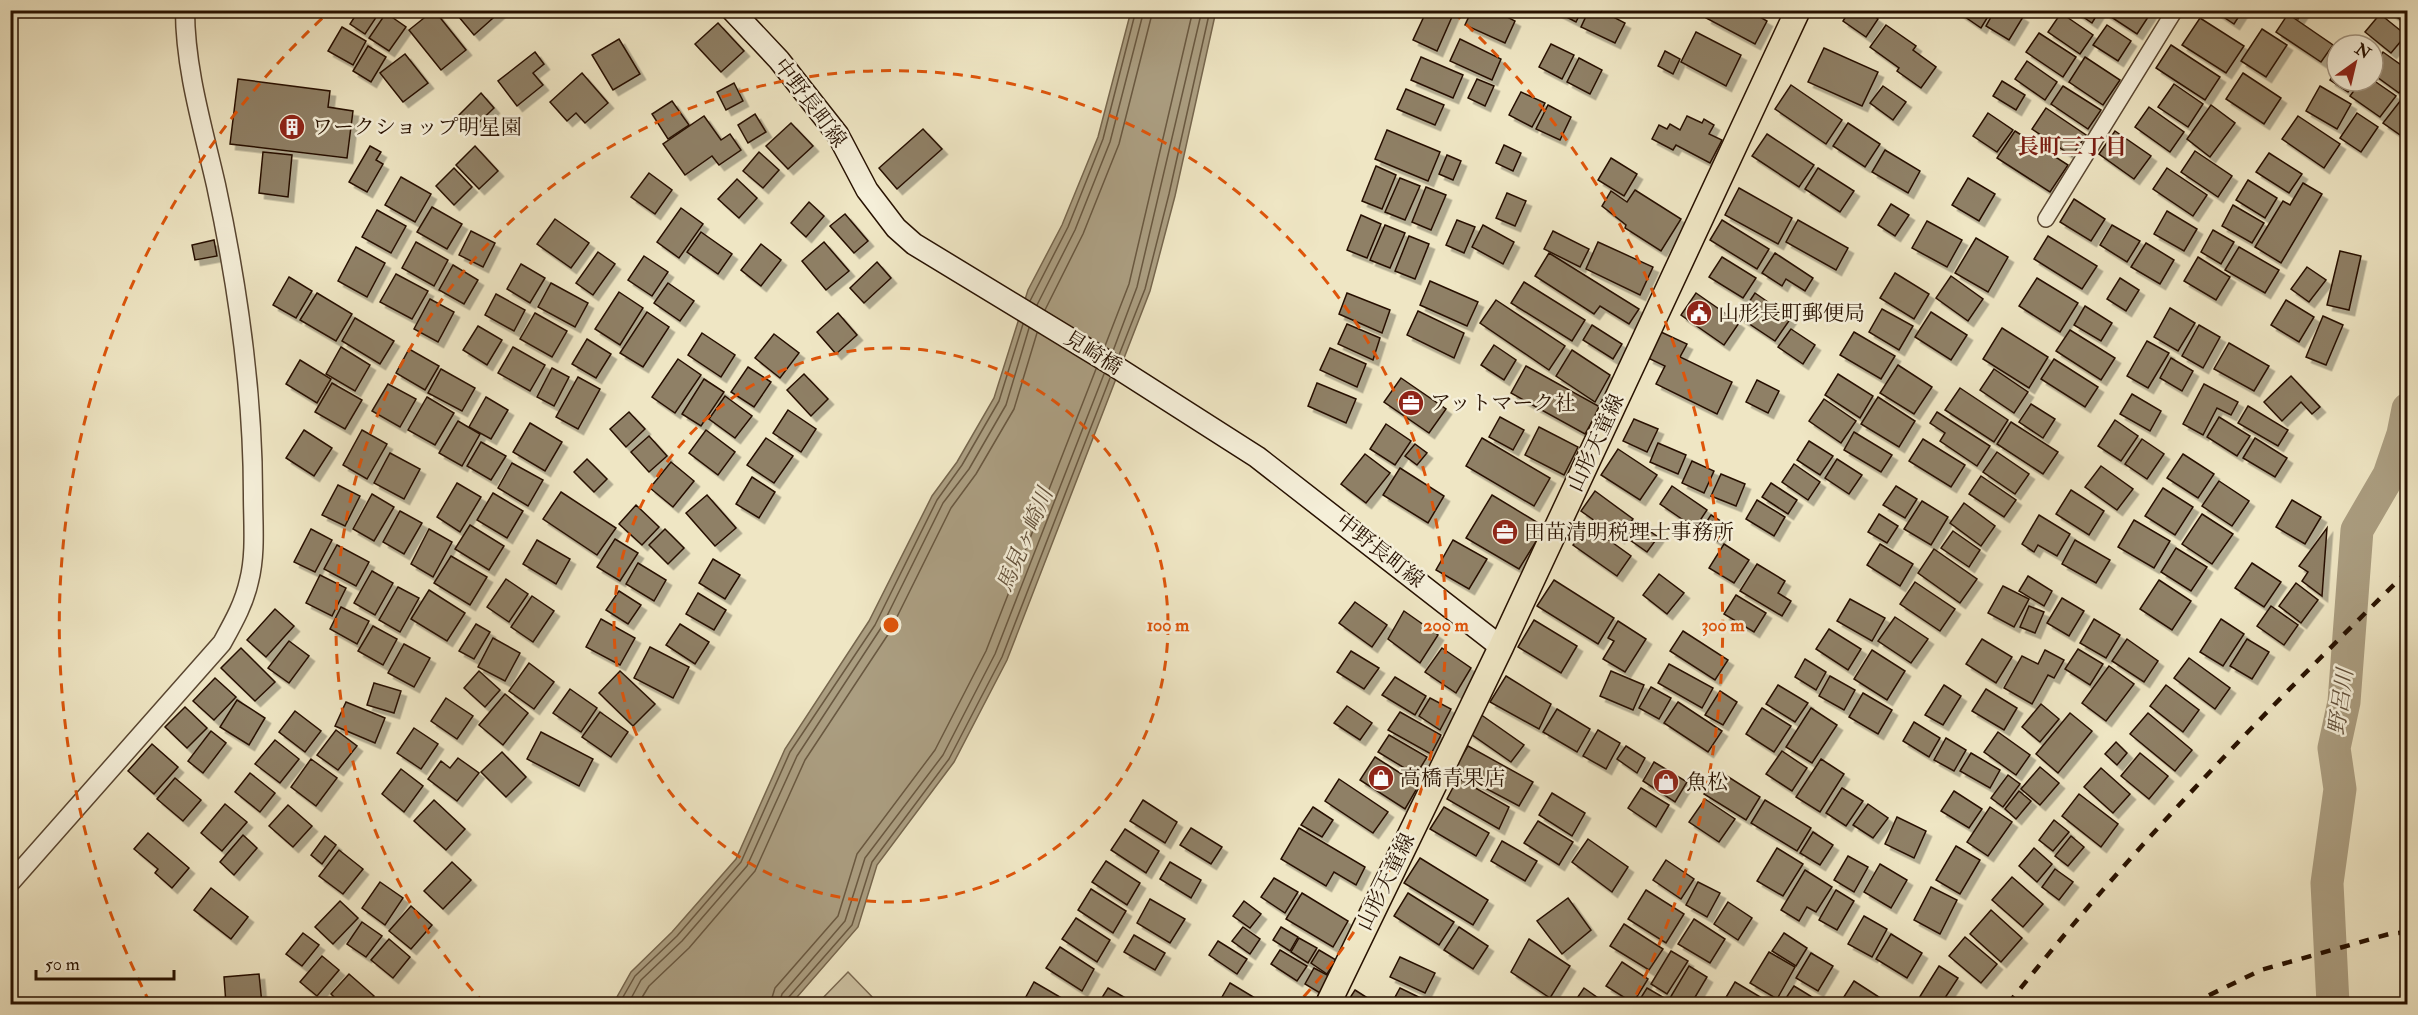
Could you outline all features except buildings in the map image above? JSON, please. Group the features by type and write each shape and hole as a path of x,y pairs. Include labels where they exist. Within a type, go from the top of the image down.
{"main road":[{"name":"中野長町線","path":"732,10 779,60 838,135 867,190 896,228 914,244 928,251"},
{"name":"山形天童線","path":"1328,1005 1501,647 1798,10"},
{"name":"見崎橋","path":"928,251 1257,457"},
{"name":"中野長町線","path":"1257,457 1501,647"}],"street":[{"path":"10,883 222,643 239,612 250,579 253,541 253,475 251,405 244,343 226,230 192,77 185,10"},
{"path":"2046,219 2175,10"}],"shaded area":[{"path":"848,972 879,1004 817,1004"}],"water":[{"name":"馬見ヶ崎川","path":"1131,11 1216,11 1175,196 1150,291 1007,660 954,762 877,865 858,927 791,1004 613,1004 631,972 672,932 736,859 785,749 869,621 932,496 957,462 994,398 1028,290 1062,225 1098,137"}],"waterway":[{"name":"野呂川","path":"2333,1004 2327,883 2340,789 2334,748 2344,702 2357,530 2389,475 2403,434 2408,409"}],"railway":[{"path":"2008,1004 2054,947 2151,836 2303,675 2408,571"},
{"path":"2191,1004 2261,970 2389,934 2408,932"}],"place":[{"name":"ワークショップ明星園","path":"292,127"},
{"name":"山形長町郵便局","path":"1699,313"},
{"name":"アットマーク社","path":"1411,403"},
{"name":"田苗清明税理士事務所","path":"1505,532"},
{"name":"高橋青果店","path":"1381,778"},
{"name":"魚松","path":"1666,782"}],"district":[{"name":"長町三丁目","path":"2072,147"}]}
